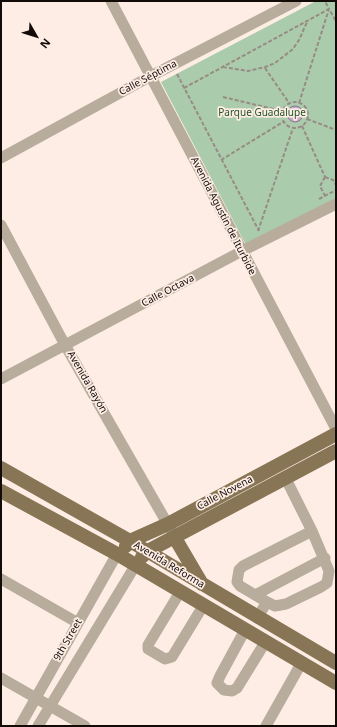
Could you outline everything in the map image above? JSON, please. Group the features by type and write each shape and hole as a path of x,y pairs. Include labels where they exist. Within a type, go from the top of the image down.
{"main road":[{"name":"Calle Novena","path":"117,554 130,541 168,524 336,434"},
{"name":"Calle Novena","path":"135,566 146,552 286,479 336,451"},
{"name":"Avenida Reforma","path":"1,468 130,541 257,618 336,663"},
{"name":"Avenida Reforma","path":"1,491 117,554 203,606 335,682"},
{"path":"175,538 202,584"}],"street":[{"name":"Avenida Agustin de Iturbide","path":"112,1 336,430"},
{"name":"Calle Séptima","path":"1,158 151,76 296,1"},
{"name":"Calle Octava","path":"1,379 242,251 336,204"},
{"name":"Avenida Rayón","path":"1,225 65,345 175,538"},
{"path":"286,479 312,531 324,558 329,571 327,582 321,587 286,604 275,606 240,586 236,582 239,570 243,566 312,531"},
{"name":"9th Street","path":"20,726 117,554"},
{"path":"255,595 324,558"},
{"name":"9th Street","path":"38,726 135,566"},
{"path":"1,579 78,623"},
{"path":"180,592 148,646 148,649 165,659 172,657 203,606"},
{"path":"257,618 267,602"},
{"path":"245,630 220,676 218,683 224,690 232,691 237,688 266,642"},
{"path":"266,726 302,662"},
{"path":"1,678 85,726"}],"path":[{"path":"325,1 336,21"},
{"path":"184,88 329,9"},
{"path":"299,103 329,9"},
{"path":"222,67 239,70 265,67 285,57 299,40 308,20"},
{"path":"172,66 258,231"},
{"path":"265,67 289,103"},
{"path":"223,97 282,111"},
{"path":"289,103 299,103 306,107 307,120 302,126 293,128 283,122 282,111 289,103"},
{"path":"307,120 336,130"},
{"path":"221,160 283,122"},
{"path":"302,126 325,177 333,180 336,185"},
{"path":"258,231 293,128"},
{"path":"325,177 320,186 325,196"},
{"path":"318,199 336,190"},
{"path":"258,231 265,228"}],"green space":[{"name":"Parque Guadalupe","path":"316,1 336,1 336,199 246,245 161,82"}],"building":[{"path":"292,106 298,106 303,111 301,120 298,122 292,122 287,117 287,111"}]}
